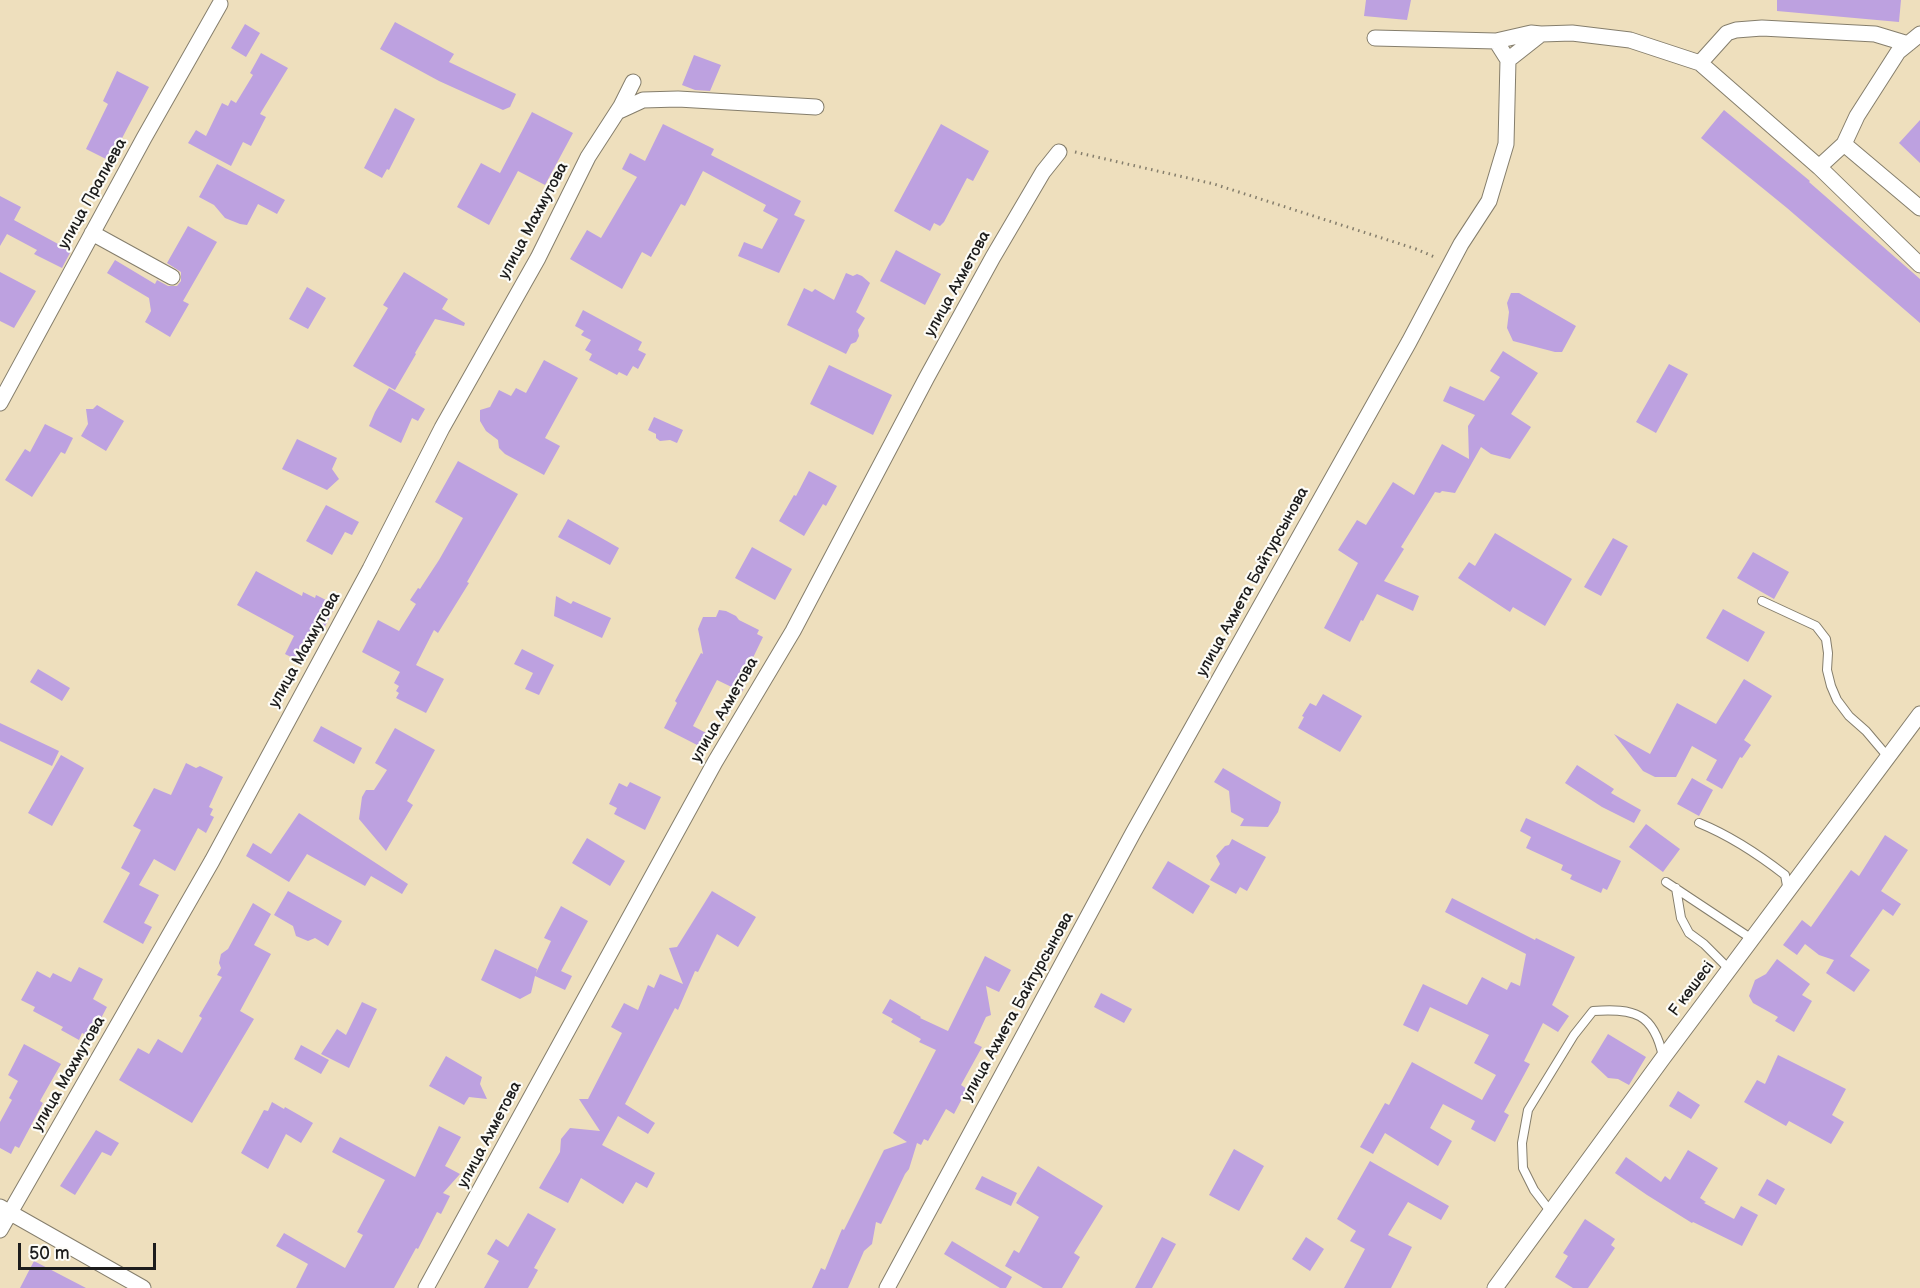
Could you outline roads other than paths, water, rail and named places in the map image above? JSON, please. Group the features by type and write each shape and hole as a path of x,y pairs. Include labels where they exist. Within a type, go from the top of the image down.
{"street":[{"name":"улица Пралиева","path":"0,403 92,232 220,4"},
{"path":"1700,63 1727,33 1736,30 1762,28 1875,34 1914,39"},
{"path":"1375,38 1496,41 1531,33 1572,33 1630,40 1700,63 1819,167 1920,265"},
{"path":"1496,41 1508,60 1540,34"},
{"path":"1819,167 1844,144 1857,116 1898,52 1914,39"},
{"name":"улица Ахмета Байтурсынова","path":"887,1288 1133,833 1409,342 1461,244 1489,201 1506,144 1508,60"},
{"name":"улица Махмутова","path":"0,1230 5,1209 212,861 370,569 442,428 538,258 588,157 633,82"},
{"path":"617,111 643,100 678,99 816,107"},
{"path":"1844,144 1920,208"},
{"name":"улица Ахметова","path":"426,1288 715,762 793,631 927,376 993,257 1043,172 1059,152"},
{"path":"92,232 172,277"},
{"name":"F көшесі","path":"1495,1288 1920,714"},
{"path":"5,1209 143,1288"}],"lane":[{"path":"1762,601 1816,626 1826,639 1827,670 1837,700 1888,757"},
{"path":"1699,822 1757,854 1785,875 1788,892"},
{"path":"1666,882 1752,939"},
{"path":"1676,888 1681,918 1689,933 1730,969"},
{"path":"1550,1211 1534,1190 1523,1168 1522,1143 1528,1110 1574,1035 1593,1011 1619,1009 1632,1012 1647,1022 1659,1040 1663,1059"}]}
